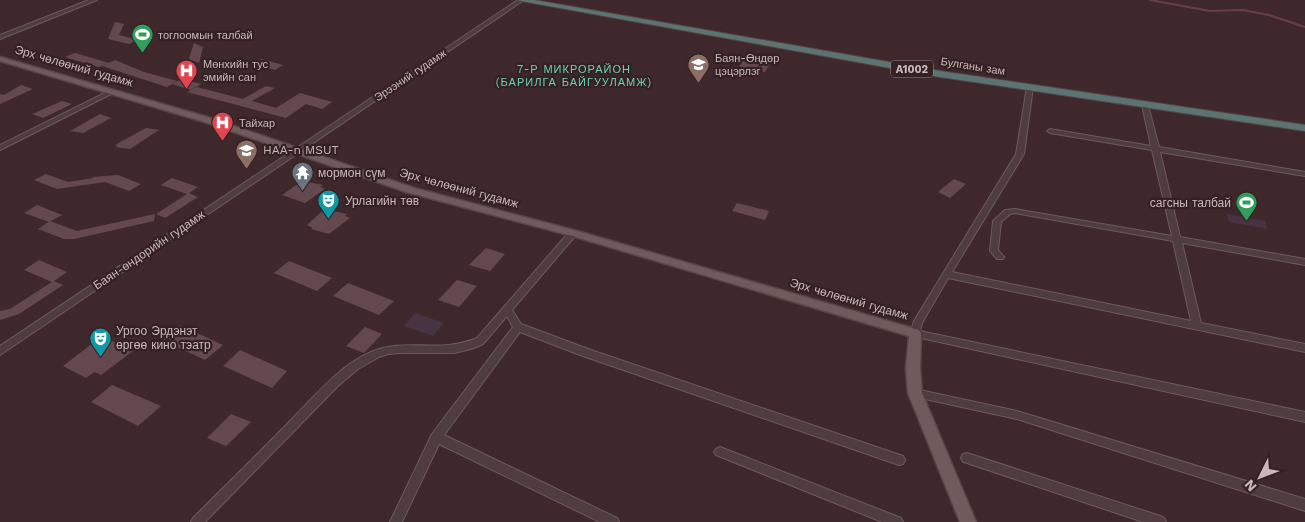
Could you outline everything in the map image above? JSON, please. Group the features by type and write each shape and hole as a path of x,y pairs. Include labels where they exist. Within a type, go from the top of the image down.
{"highway":[{"name":"Булганы зам","path":"521,0 940,74 1305,128"}],"main road":[{"name":"Эрх чөлөөний гудамж","path":"0,59 113,91 299,150 355,172 410,190 573,233 915,333"},
{"path":"915,333 913,368 915,393 968,522"}],"street":[{"path":"0,35 86,0"},
{"path":"0,35 94,0"},
{"name":"Эрээний гудамж","path":"299,150 521,0"},
{"path":"1030,87 1020,154 917,323 915,333 1305,417"},
{"path":"0,148 113,91"},
{"path":"1145,104 1198,326"},
{"path":"1050,131 1305,174"},
{"name":"Баян-өндорийн гудамж","path":"0,351 299,150"},
{"path":"1000,257 994,251 997,221 1008,212 1015,211 1305,262"},
{"path":"197,522 332,387 365,359 384,351 468,348 488,334 573,233"},
{"path":"946,274 1305,348"},
{"path":"508,311 518,327 587,353 899,460"},
{"path":"396,522 436,437 518,327"},
{"path":"915,393 1017,415 1305,505"},
{"path":"436,437 613,522"},
{"path":"720,452 897,522"},
{"path":"967,458 1160,522"}],"shaded area":[{"name":"сагсны талбай","path":"1226,214 1265,221 1267,229 1230,222"},
{"path":"415,313 444,323 433,336 404,326"}],"building":[{"path":"115,22 124,24 119,35 138,40 129,44 108,39"},
{"path":"194,43 203,47 199,63 189,59"},
{"path":"75,53 109,63 99,67 65,57"},
{"path":"745,57 771,62 765,72 739,67"},
{"path":"261,59 283,65 275,70 253,64"},
{"path":"115,60 144,72 177,81 167,87 102,66"},
{"path":"182,79 201,84 191,90 172,84"},
{"path":"21,85 33,89 0,104 0,94 4,95"},
{"path":"266,86 275,88 252,101 276,108 300,93 332,102 322,109 306,104 286,118 187,92 197,87 243,99"},
{"path":"62,101 72,104 43,118 32,114"},
{"path":"100,114 111,118 83,133 70,131"},
{"path":"146,128 159,130 130,149 115,147 118,146 115,145"},
{"path":"46,174 68,182 94,178 92,177 118,175 141,184 129,191 105,182 57,189 34,180"},
{"path":"172,178 198,187 189,193 198,197 165,218 156,214 187,194 161,185"},
{"path":"954,179 966,184 950,198 938,192"},
{"path":"302,181 323,185 320,187 325,189 305,203 282,195"},
{"path":"737,203 769,211 765,220 732,211"},
{"path":"37,205 62,215 49,222 24,213"},
{"name":"Урлагийн төв","path":"329,210 347,214 345,216 350,218 329,234 311,229 313,228 307,225 321,212 325,213"},
{"path":"155,214 154,221 74,239 64,239 38,229 50,221 77,231"},
{"path":"486,248 505,254 490,271 469,265"},
{"path":"39,260 67,272 54,281 63,285 19,314 0,320 0,311 10,309 52,282 24,270"},
{"path":"289,261 332,278 317,291 274,273"},
{"path":"457,280 477,286 459,307 438,300"},
{"path":"348,283 394,301 379,315 333,296"},
{"path":"180,325 223,345 205,360 162,340"},
{"path":"365,327 382,334 364,353 346,346"},
{"name":"Ургоо Эрдэнэт өргөө кино тэатр","path":"102,336 133,351 101,375 94,372 86,378 63,366"},
{"path":"240,350 287,371 272,388 223,366"},
{"path":"112,385 161,406 138,426 91,402"},
{"path":"231,414 251,422 226,446 207,438"}],"waterway":[{"path":"1150,0 1210,11 1243,10 1269,15 1305,27"}],"place":[{"name":"тоглоомын талбай","path":"142,54"},
{"name":"Баян-Өндөр цэцэрлэг","path":"699,83"},
{"name":"Мөнхийн тус эмийн сан","path":"187,89"},
{"name":"Тайхар","path":"223,142"},
{"name":"HAA-n MSUT","path":"247,169"},
{"name":"мормон сүм","path":"302,192"},
{"name":"Урлагийн төв","path":"329,220"},
{"name":"сагсны талбай","path":"1247,222"},
{"name":"Ургоо Эрдэнэт өргөө кино тэатр","path":"100,357"}],"district":[{"name":"7-Р МИКРОРАЙОН (БАРИЛГА БАЙГУУЛАМЖ)","path":"574,75"}]}
